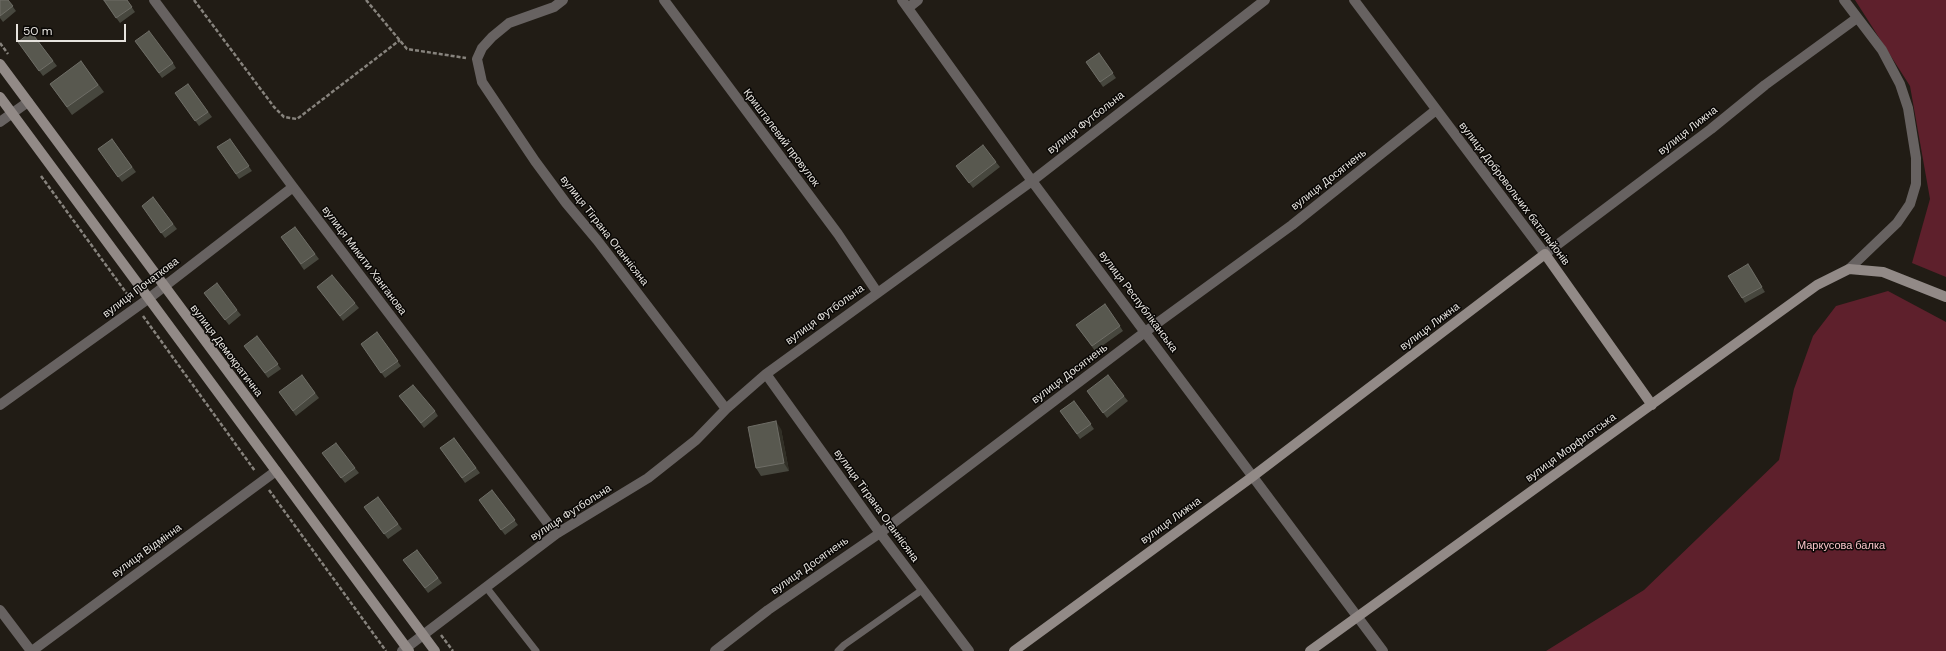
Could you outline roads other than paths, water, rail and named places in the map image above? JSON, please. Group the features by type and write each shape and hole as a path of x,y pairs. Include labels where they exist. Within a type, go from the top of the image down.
{"street":[{"name":"вулиця Микити Ханганова","path":"154,0 293,188 556,534"},
{"name":"вулиця Тіграна Оганнісяна","path":"563,0 554,7 509,23 482,48 477,59 482,82 535,161 726,409"},
{"name":"Кришталевий провулок","path":"664,0 838,234 877,292"},
{"path":"905,4 918,0"},
{"name":"вулиця Футбольна","path":"406,650 423,635 556,534 648,478 696,440 726,409 766,374 1032,181 1265,0"},
{"name":"вулиця Добровольчих батальйонів","path":"1354,0 1545,254 1652,405"},
{"name":"вулиця Морфлотська","path":"1310,651 1817,285 1849,269 1896,223 1910,204 1916,184 1916,158 1908,108 1900,84 1882,50 1844,0"},
{"name":"вулиця Республіканська","path":"905,4 1032,181 1383,651"},
{"name":"вулиця Лижна","path":"1014,651 1252,477 1711,129 1765,85 1857,18"},
{"name":"вулиця Демократична","path":"0,64 163,286 435,651"},
{"path":"0,97 406,650"},
{"path":"0,122 28,102"},
{"name":"вулиця Досягнень","path":"714,651 768,610 880,533 1145,332 1292,225 1436,110"},
{"name":"вулиця Початкова","path":"0,405 137,308 163,286 293,188"},
{"path":"1849,269 1883,272 1946,296"},
{"name":"вулиця Тіграна Оганнісяна","path":"766,374 880,533 968,651"},
{"name":"вулиця Відмінна","path":"32,651 276,471"},
{"path":"0,610 32,651"}],"lane":[{"path":"486,587 536,651"},
{"path":"838,651 844,645 922,590"}],"park label":[{"name":"Маркусова балка","path":"1841,546"}]}
